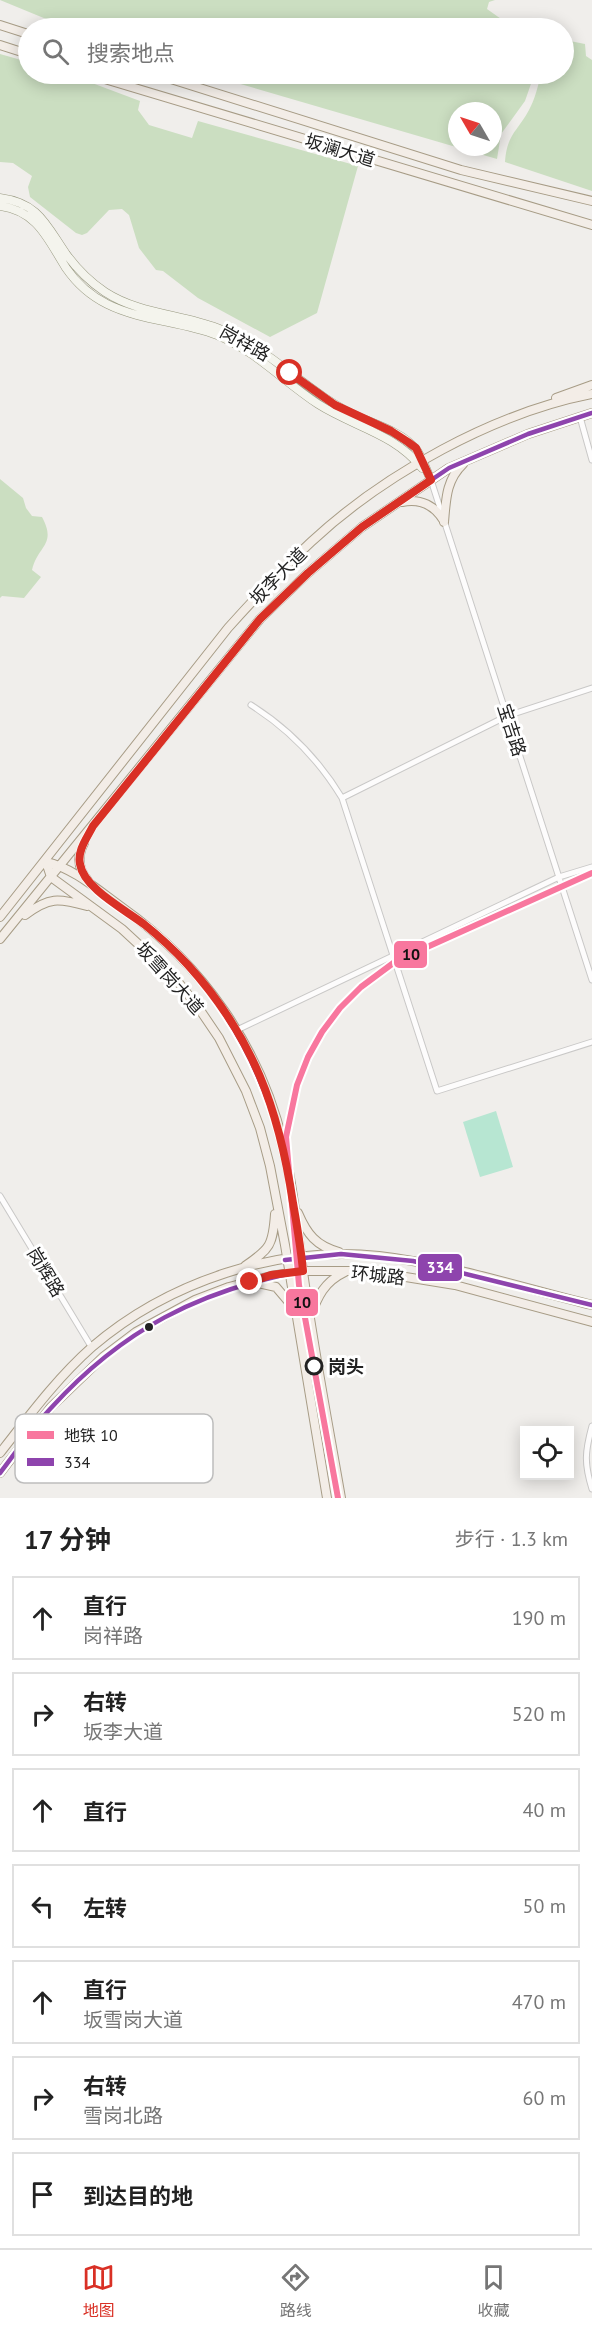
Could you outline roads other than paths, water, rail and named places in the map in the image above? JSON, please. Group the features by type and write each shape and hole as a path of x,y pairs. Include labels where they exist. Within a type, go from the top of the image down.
{"main road":[{"path":"0,25 18,31"},
{"path":"0,45 18,51"},
{"name":"坂澜大道","path":"121,84 592,225"},
{"name":"坂澜大道","path":"187,84 460,170 592,201"},
{"path":"542,407 569,392 592,385"},
{"name":"坂李大道","path":"0,917 46,862 228,628 264,588 313,541 361,502 420,463 520,414 592,394"},
{"name":"坂李大道","path":"0,939 260,619 326,558 362,527 449,468 528,434 592,413"},
{"path":"444,522 450,482 456,471 470,459"},
{"path":"396,504 406,501 424,503 433,507 444,522"},
{"path":"93,826 80,851 80,865 85,878 103,895"},
{"path":"46,862 51,877"},
{"name":"坂雪岗大道","path":"46,862 62,865 140,921 174,951 210,991 237,1030 256,1065 283,1141 341,1498"},
{"name":"坂雪岗大道","path":"51,877 122,929 163,965 193,999 219,1038 238,1073 253,1109 270,1166 327,1498"},
{"path":"12,924 38,905 54,900 64,900 93,908"},
{"path":"293,1200 310,1237 331,1250 351,1255"},
{"path":"30,1414 92,1348 134,1316 160,1300 237,1271 268,1249 273,1241 276,1205"},
{"name":"环城路","path":"237,1271 287,1259 351,1255 413,1261 592,1305"},
{"path":"310,1317 324,1287 334,1277 347,1271"},
{"name":"环城路","path":"46,1414 103,1357 136,1332 195,1300 229,1287 289,1273 369,1271 456,1285 592,1322"},
{"path":"250,1282 276,1287 290,1301 296,1312"},
{"path":"0,1453 15,1434"},
{"name":"环城路","path":"0,1473 15,1454"}],"street":[{"name":"岗祥路","path":"0,198 22,204 42,217 73,263 105,292 134,306 203,322 249,343 323,398 399,436 416,448 420,463"},
{"name":"岗祥路","path":"0,206 20,211 37,222 71,274 83,288 98,299 123,311 200,330 231,342 259,358 319,404 395,442 420,463 431,480"},
{"path":"580,417 592,460"},
{"name":"宝吉路","path":"431,480 592,980"},
{"path":"342,798 507,716 592,688"},
{"path":"252,705 276,721 303,746 342,798 437,1091 592,1042"},
{"path":"237,1030 559,877 592,867"},
{"name":"岗辉路","path":"0,1196 92,1348"},
{"path":"592,1426 585,1454 586,1471 592,1489"}],"metro line":[{"name":"10","path":"338,1498 299,1285 286,1137 297,1085 308,1057 322,1032 340,1008 361,987 396,961 592,873"}],"place":[{"name":"岗头","path":"314,1366"}]}
